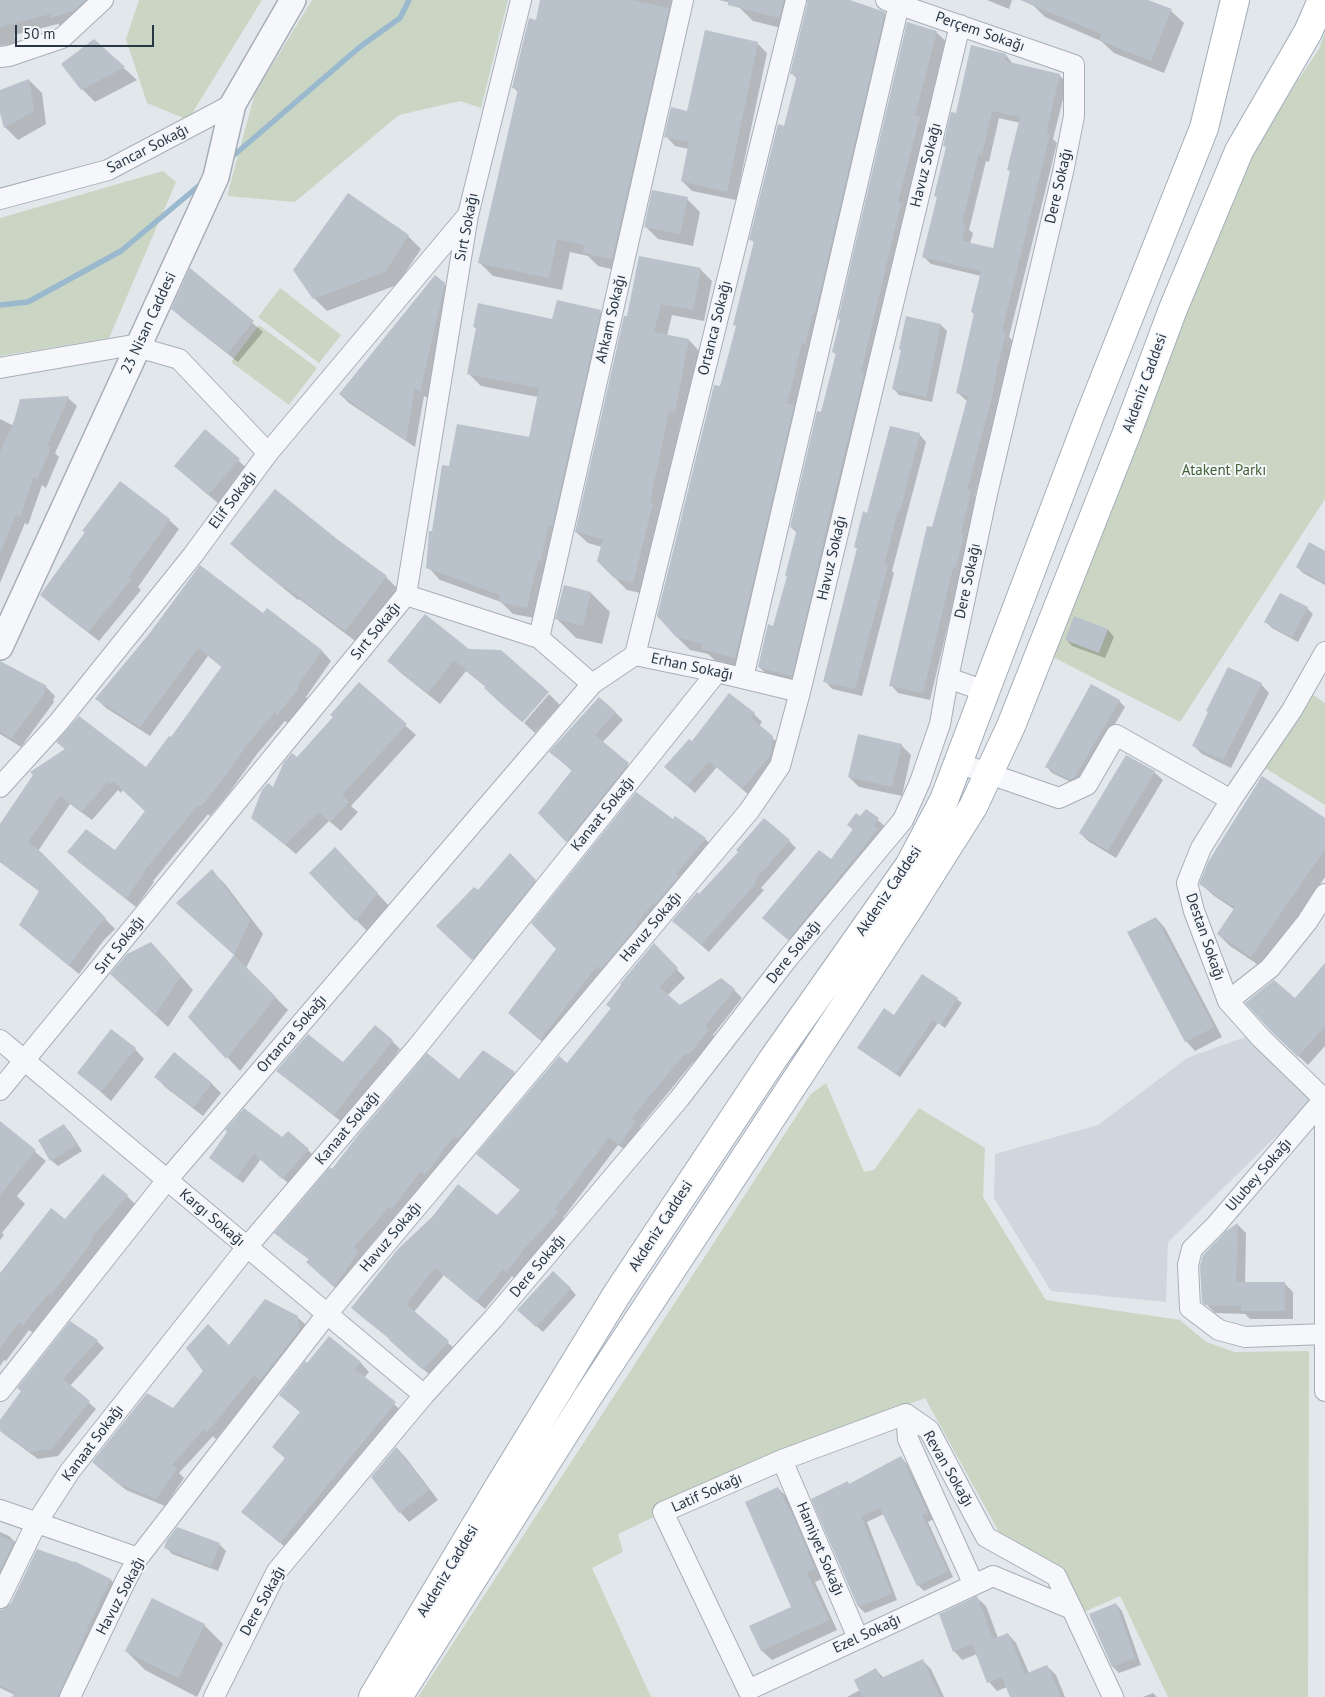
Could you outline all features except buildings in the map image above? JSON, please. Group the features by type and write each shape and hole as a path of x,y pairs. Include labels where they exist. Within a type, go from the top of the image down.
{"main road":[{"name":"Akdeniz Caddesi","path":"373,1697 617,1294 773,1059 909,866 944,800 1090,415 1204,128 1234,0"},
{"name":"Akdeniz Caddesi","path":"398,1697 587,1398 906,913 973,806 1011,726 1126,435 1172,309 1239,151 1308,32 1322,0"}],"street":[{"path":"0,57 62,38 103,0"},
{"name":"23 Nisan Caddesi","path":"0,647 216,177 233,104 293,0"},
{"name":"Sırt Sokağı","path":"0,1090 406,594 468,215 521,0"},
{"name":"Ahkam Sokağı","path":"539,638 683,0"},
{"name":"Ortanca Sokağı","path":"635,655 796,0"},
{"path":"743,678 892,2"},
{"name":"Perçem Sokağı","path":"892,2 1074,65"},
{"name":"Havuz Sokağı","path":"70,1697 138,1558 327,1314 749,811 780,766 800,692 960,25"},
{"name":"Dere Sokağı","path":"214,1697 277,1571 424,1395 493,1319 679,1098 789,956 903,820 920,782 940,724 986,494 1063,172 1074,116 1074,65"},
{"name":"Sancar Sokağı","path":"0,199 108,170 233,104"},
{"name":"Elif Sokağı","path":"0,787 58,723 193,555 268,453 468,215"},
{"path":"0,368 139,344 151,351 179,359 268,453"},
{"path":"406,594 539,638 592,684"},
{"name":"Destan Sokağı","path":"1325,652 1292,710 1200,848 1187,883 1194,911 1228,1002 1261,1038 1325,1099"},
{"name":"Erhan Sokağı","path":"592,684 635,655 800,692"},
{"name":"Kanaat Sokağı","path":"0,1598 37,1522 70,1472 247,1247 418,1046 716,672"},
{"path":"948,678 985,691"},
{"name":"Ortanca Sokağı","path":"0,1391 167,1180 592,684"},
{"path":"958,763 1058,798 1087,786 1116,735 1231,800"},
{"path":"1228,1002 1270,968 1307,922 1325,894"},
{"name":"Kargı Sokağı","path":"0,1040 424,1395"},
{"path":"1325,1099 1325,1391"},
{"name":"Ulubey Sokağı","path":"1325,1099 1216,1225 1192,1249 1188,1265 1190,1308 1219,1330 1245,1337 1325,1334"},
{"name":"Latif Sokağı","path":"748,1693 663,1512 782,1460 906,1414"},
{"name":"Revan Sokağı","path":"906,1414 908,1439 974,1584"},
{"name":"Revan Sokağı","path":"906,1414 929,1430 986,1537 1056,1576 1113,1697"},
{"name":"Hamiyet Sokağı","path":"782,1460 858,1638"},
{"path":"0,1510 138,1558"},
{"name":"Ezel Sokağı","path":"748,1693 858,1638 993,1576 1072,1609"}],"shaded area":[{"path":"1251,1035 1312,1101 1168,1242 1166,1302 1051,1291 994,1198 995,1154 1098,1125 1187,1058"}],"green space":[{"path":"139,0 262,0 188,120 147,103 126,39"},
{"path":"312,0 508,0 481,108 460,101 399,115 295,202 227,196 255,93"},
{"name":"Atakent Parkı","path":"1325,32 1325,499 1180,722 1047,654 1247,156 1319,49"},
{"path":"163,171 176,182 109,338 0,356 0,218"},
{"path":"280,288 341,335 319,363 258,317"},
{"path":"259,325 317,368 289,405 231,362"},
{"path":"1312,694 1325,703 1325,805 1265,768"},
{"path":"826,1083 864,1172 874,1170 919,1108 985,1148 983,1197 1046,1300 1180,1320 1206,1342 1235,1352 1309,1351 1308,1697 1168,1697 1120,1596 1082,1613 1058,1565 999,1532 925,1398 705,1482 656,1506 654,1517 618,1534 623,1552 592,1568 651,1697 418,1697 810,1095"}],"waterway":[{"path":"233,156 361,46 400,18 409,0"},
{"path":"0,305 28,302 121,251 201,184"}]}
